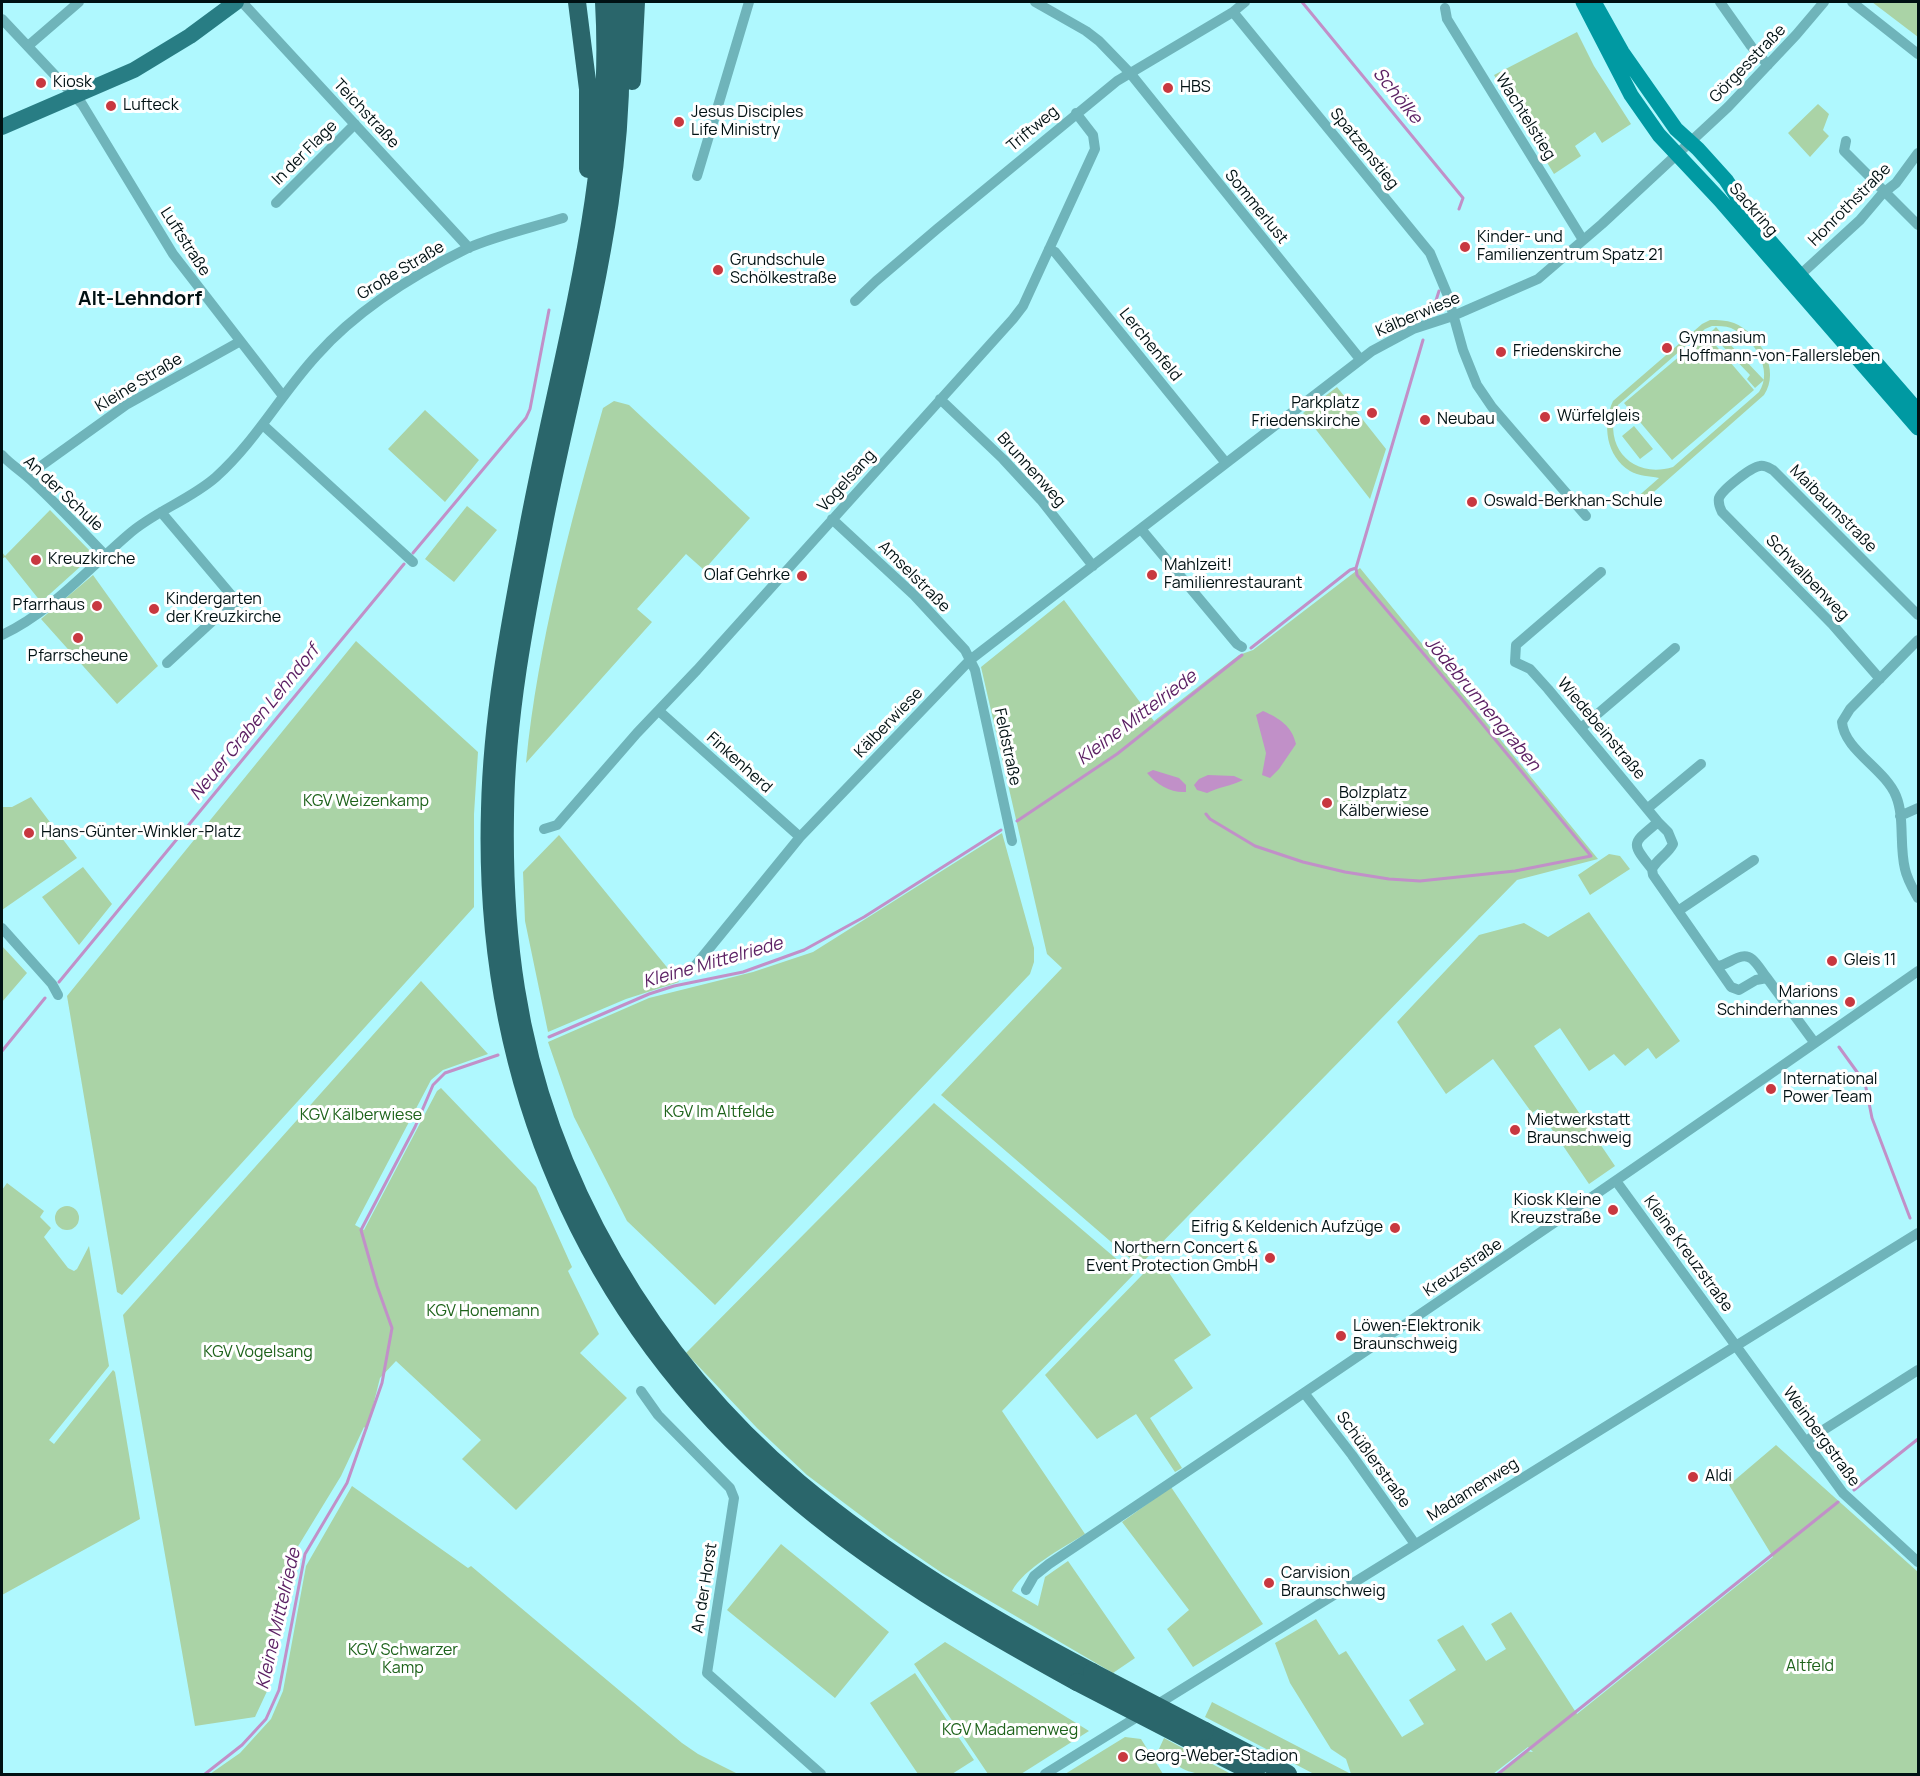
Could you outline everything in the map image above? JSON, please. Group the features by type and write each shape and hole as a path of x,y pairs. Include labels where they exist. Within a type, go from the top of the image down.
{"highway":[{"path":"577,2 585,58 589,123 588,171 579,252 584,269"},
{"path":"604,2 606,79 603,136 592,219 584,269 528,530 504,664 496,726 490,810 492,909 501,992 508,1030 533,1120 552,1170 577,1225 621,1303 659,1345 750,1459 832,1528 942,1604 1199,1737 1288,1774"},
{"path":"618,2 621,58 619,128 612,193 602,258 546,513 518,666 505,812 507,895 516,987 532,1065 547,1114 590,1219 659,1345"},
{"path":"619,128 631,101 636,2"},
{"path":"1199,1737 1256,1774"}],"main road":[{"path":"2,127 118,78 160,56 236,2"},
{"name":"Sackring","path":"1582,2 1631,95 1665,142 1768,254 1918,428"},
{"name":"Sackring","path":"1594,2 1638,77 1676,129 1729,184 1749,216 1918,411"}],"street":[{"path":"27,46 79,2"},
{"name":"Teichstraße","path":"242,2 469,248"},
{"path":"697,176 749,2"},
{"name":"Sommerlust","path":"1035,2 1049,5 1086,31 1130,73 1360,359"},
{"name":"Triftweg","path":"855,301 894,265 1117,81 1233,12 1245,2"},
{"path":"1720,2 1750,46 1768,65"},
{"name":"Görgesstraße","path":"1678,154 1728,107 1824,2"},
{"path":"1852,2 1918,54"},
{"name":"Wachtelstieg","path":"1445,9 1447,19 1583,240"},
{"name":"Spatzenstieg","path":"1233,12 1430,253 1448,296 1469,368 1485,397 1586,516"},
{"name":"Luftstraße","path":"2,19 82,104 173,254 283,396"},
{"name":"Vogelsang","path":"544,829 556,825 1023,306 1095,149 1093,135 1076,113"},
{"name":"In der Flage","path":"276,203 355,124"},
{"path":"1846,141 1844,151 1918,225"},
{"name":"Honrothstraße","path":"1800,274 1860,220 1884,192 1896,183 1918,153"},
{"name":"Kälberwiese","path":"690,972 800,837 970,660 1360,359 1413,329 1453,316 1538,279 1678,154"},
{"name":"Große Straße","path":"2,635 34,618 131,532 214,478 263,425 318,353 364,310 391,291 469,248 563,218"},
{"name":"Lerchenfeld","path":"1049,249 1055,252 1226,463"},
{"name":"Kleine Straße","path":"27,476 126,405 239,342"},
{"name":"Brunnenweg","path":"940,399 1003,459 1041,501 1093,566"},
{"path":"263,425 413,562"},
{"name":"An der Schule","path":"2,454 105,555"},
{"name":"Maibaumstraße","path":"1719,497 1725,489 1752,469 1766,466 1773,470 1918,615"},
{"name":"Schwalbenweg","path":"1719,497 1722,512 1832,624 1880,679"},
{"path":"161,512 232,596 235,605 167,663"},
{"name":"Amselstraße","path":"832,519 914,595 965,650 970,660"},
{"path":"1141,529 1237,644 1242,647"},
{"name":"Wiedebeinstraße","path":"1601,572 1516,645 1515,662 1530,669 1668,832 1673,844 1655,862 1652,869"},
{"path":"1918,640 1845,716 1843,728 1851,743 1891,786 1896,796 1905,868 1918,898"},
{"path":"1581,728 1675,648"},
{"name":"Feldstraße","path":"970,660 975,670 1012,841"},
{"name":"Finkenherd","path":"659,711 800,837"},
{"path":"1648,808 1701,764"},
{"path":"1900,816 1918,808"},
{"path":"1658,822 1639,838 1636,849 1652,869 1653,875 1678,912 1735,990 1767,978"},
{"path":"1678,912 1754,860"},
{"path":"2,928 52,984 58,995"},
{"path":"1716,966 1724,966 1740,957 1751,958 1814,1042"},
{"name":"Kreuzstraße","path":"1026,1590 1034,1576 1049,1564 1305,1394 1918,971"},
{"name":"Kleine Kreuzstraße","path":"1616,1181 1735,1345"},
{"name":"Madamenweg","path":"1045,1774 1918,1233"},
{"name":"Weinbergstraße","path":"1735,1345 1849,1500 1918,1562"},
{"path":"1806,1441 1918,1370"},
{"name":"An der Horst","path":"641,1391 658,1415 730,1488 734,1498 707,1673 821,1774"},
{"name":"Schüßlerstraße","path":"1305,1394 1352,1455 1415,1544"}],"green space":[{"path":"1872,2 1918,2 1918,37"},
{"path":"1577,32 1594,66 1631,124 1602,143 1595,132 1575,146 1581,156 1554,174 1494,75"},
{"path":"1818,104 1829,114 1823,130 1829,136 1810,157 1788,133"},
{"path":"1710,320 1728,321 1752,335 1769,364 1769,385 1764,395 1639,505 1635,499 1659,478 1633,473 1622,465 1611,449 1607,430 1613,401 1702,324","holes":["1712,326 1731,328 1754,347 1763,365 1763,383 1759,392 1673,467 1658,470 1644,468 1633,463 1623,455 1617,445 1614,419 1618,405 1705,329"]},
{"path":"1716,327 1764,380 1755,388 1747,379 1750,375 1710,333"},
{"path":"1706,334 1754,390 1672,460 1624,403"},
{"path":"1337,387 1386,449 1370,499 1303,413"},
{"path":"614,401 629,405 750,518 704,570 686,554 637,609 652,622 526,763 538,673 567,540 603,408"},
{"path":"425,410 479,460 445,502 388,449"},
{"path":"1634,426 1653,449 1640,459 1622,436"},
{"path":"467,506 497,530 454,582 425,559"},
{"path":"50,510 91,552 91,557 41,602 5,557 2,559 2,552 5,556"},
{"path":"1360,568 1598,859 1517,880 1139,1266 941,1095 1062,968 1047,954 981,667 1064,600 1154,721 1239,655 1253,650"},
{"path":"93,575 158,666 117,704 41,619"},
{"name":"KGV Weizenkamp","path":"356,641 478,752 474,814 474,907 122,1295 117,1292 67,996"},
{"name":"Hans-Günter-Winkler-Platz","path":"31,797 77,858 2,910 2,807 12,807"},
{"name":"KGV Im Altfelde","path":"1002,833 1034,948 1034,962 1030,974 715,1305 627,1221 574,1117 548,1042 649,998 753,972 813,952"},
{"path":"559,835 679,982 626,999 548,1032 525,921 523,872"},
{"path":"1609,854 1620,856 1630,869 1590,895 1578,875"},
{"path":"83,867 112,904 79,945 42,897"},
{"path":"1589,912 1680,1041 1656,1059 1648,1048 1625,1066 1614,1054 1589,1071 1560,1028 1534,1046 1615,1166 1589,1184 1538,1109 1532,1113 1493,1059 1446,1094 1397,1022 1479,935 1524,923 1548,937"},
{"path":"2,946 27,973 2,1002"},
{"path":"421,981 488,1054 443,1070 431,1080 355,1225 364,1230 437,1091 441,1088 536,1187 572,1267 568,1271 599,1334 580,1353 627,1398 516,1510 462,1459 481,1440 396,1361 380,1378 367,1430 364,1427 341,1476 297,1548 269,1687 255,1717 195,1726 123,1315"},
{"path":"934,1103 1134,1274 1002,1411 1085,1534 1025,1574 1012,1591 1038,1606 1045,1577 1068,1561 1135,1658 1113,1673 942,1573 888,1536 807,1475 757,1428 686,1353"},
{"path":"7,1183 44,1211 40,1217 51,1228 44,1237 68,1268 74,1271 77,1269 89,1246 109,1366 49,1440 54,1444 113,1370 140,1519 2,1595 2,1190"},
{"path":"67,1206 72,1207 78,1213 78,1223 72,1229 67,1230 62,1229 56,1223 55,1218 56,1213 62,1207"},
{"path":"1163,1264 1211,1335 1174,1360 1193,1388 1150,1418 1182,1468 1175,1472 1136,1414 1097,1439 1045,1375 1143,1274"},
{"name":"Altfeld","path":"1776,1445 1918,1572 1918,1774 1498,1774 1525,1751 1533,1752 1528,1747 1493,1774 1351,1774 1346,1759 1331,1749 1290,1683 1275,1643 1316,1619 1339,1655 1346,1651 1402,1737 1424,1724 1409,1700 1456,1670 1437,1640 1463,1625 1486,1661 1506,1649 1491,1624 1511,1612 1577,1714 1773,1557 1729,1485"},
{"name":"KGV Schwarzer Kamp","path":"352,1486 468,1568 471,1566 682,1743 698,1754 738,1774 210,1774 240,1753 271,1719 283,1691 306,1566"},
{"path":"1171,1487 1263,1624 1193,1667 1167,1629 1189,1610 1122,1522"},
{"path":"781,1544 889,1632 835,1698 727,1610"},
{"name":"KGV Madamenweg","path":"945,1642 1089,1731 1021,1774 988,1774 914,1664"},
{"path":"915,1673 974,1760 952,1774 918,1774 870,1703"},
{"path":"1212,1702 1351,1774 1314,1774 1205,1717"},
{"name":"Georg-Weber-Stadion","path":"1125,1737 1141,1739 1163,1774 1065,1774"},
{"path":"1164,1738 1231,1774 1199,1774 1184,1769 1159,1749"}],"shaded area":[{"path":"1263,711 1284,723 1296,744 1270,778 1262,775 1266,753 1256,715"},
{"path":"1153,770 1179,778 1186,785 1186,792 1170,790 1160,785 1147,773"},
{"path":"1208,775 1234,776 1243,780 1207,793 1197,790 1194,785 1199,779"}],"waterway":[{"name":"Schölke","path":"1302,2 1463,198 1459,209"},
{"name":"Schölke","path":"1432,313 1439,291"},
{"name":"Neuer Graben Lehndorf","path":"413,553 526,418 530,409 549,310"},
{"name":"Jödebrunnengraben","path":"1206,814 1210,819 1255,846 1303,862 1389,879 1420,881 1515,871 1591,856 1357,575 1356,568 1423,340"},
{"name":"Neuer Graben Lehndorf","path":"59,982 404,564"},
{"name":"Kleine Mittelriede","path":"1251,648 1350,570 1356,568"},
{"name":"Kleine Mittelriede","path":"1017,821 1117,754 1242,655"},
{"name":"Kleine Mittelriede","path":"549,1037 649,994 674,986 743,972 804,950 864,917 1001,830"},
{"name":"Neuer Graben Lehndorf","path":"2,1051 45,998"},
{"name":"Jödebrunnengraben","path":"1839,1047 1865,1083 1872,1118 1910,1218"},
{"name":"Kleine Mittelriede","path":"205,1774 242,1745 266,1719 279,1690 305,1554 347,1483 382,1383 392,1328 361,1230 415,1127 433,1085 445,1073 498,1055"},
{"path":"1854,1490 1918,1439"},
{"path":"1498,1774 1838,1502"}],"place":[{"name":"Kiosk","path":"41,83"},
{"name":"HBS","path":"1168,88"},
{"name":"Lufteck","path":"111,106"},
{"name":"Jesus Disciples Life Ministry","path":"679,122"},
{"name":"Kinder- und Familienzentrum Spatz 21","path":"1465,247"},
{"name":"Grundschule Schölkestraße","path":"718,270"},
{"name":"Gymnasium Hoffmann-von-Fallersleben","path":"1667,348"},
{"name":"Friedenskirche","path":"1501,352"},
{"name":"Parkplatz Friedenskirche","path":"1372,413"},
{"name":"Würfelgleis","path":"1545,417"},
{"name":"Neubau","path":"1425,420"},
{"name":"Oswald-Berkhan-Schule","path":"1472,502"},
{"name":"Kreuzkirche","path":"36,560"},
{"name":"Mahlzeit! Familienrestaurant","path":"1152,575"},
{"name":"Olaf Gehrke","path":"802,576"},
{"name":"Pfarrhaus","path":"97,606"},
{"name":"Kindergarten der Kreuzkirche","path":"154,609"},
{"name":"Pfarrscheune","path":"78,638"},
{"name":"Bolzplatz Kälberwiese","path":"1327,803"},
{"name":"Hans-Günter-Winkler-Platz","path":"29,833"},
{"name":"Gleis 11","path":"1832,961"},
{"name":"Marions Schinderhannes","path":"1850,1002"},
{"name":"International Power Team","path":"1771,1089"},
{"name":"Mietwerkstatt Braunschweig","path":"1515,1130"},
{"name":"Kiosk Kleine Kreuzstraße","path":"1613,1210"},
{"name":"Eifrig & Keldenich Aufzüge","path":"1395,1228"},
{"name":"Northern Concert & Event Protection GmbH","path":"1270,1258"},
{"name":"Löwen-Elektronik Braunschweig","path":"1341,1336"},
{"name":"Aldi","path":"1693,1477"},
{"name":"Carvision Braunschweig","path":"1269,1583"},
{"name":"Georg-Weber-Stadion","path":"1123,1757"}],"district":[{"name":"Alt-Lehndorf","path":"140,299"}],"park label":[{"name":"KGV Kälberwiese","path":"361,1116"},
{"name":"KGV Honemann","path":"483,1312"},
{"name":"KGV Vogelsang","path":"258,1353"}]}
